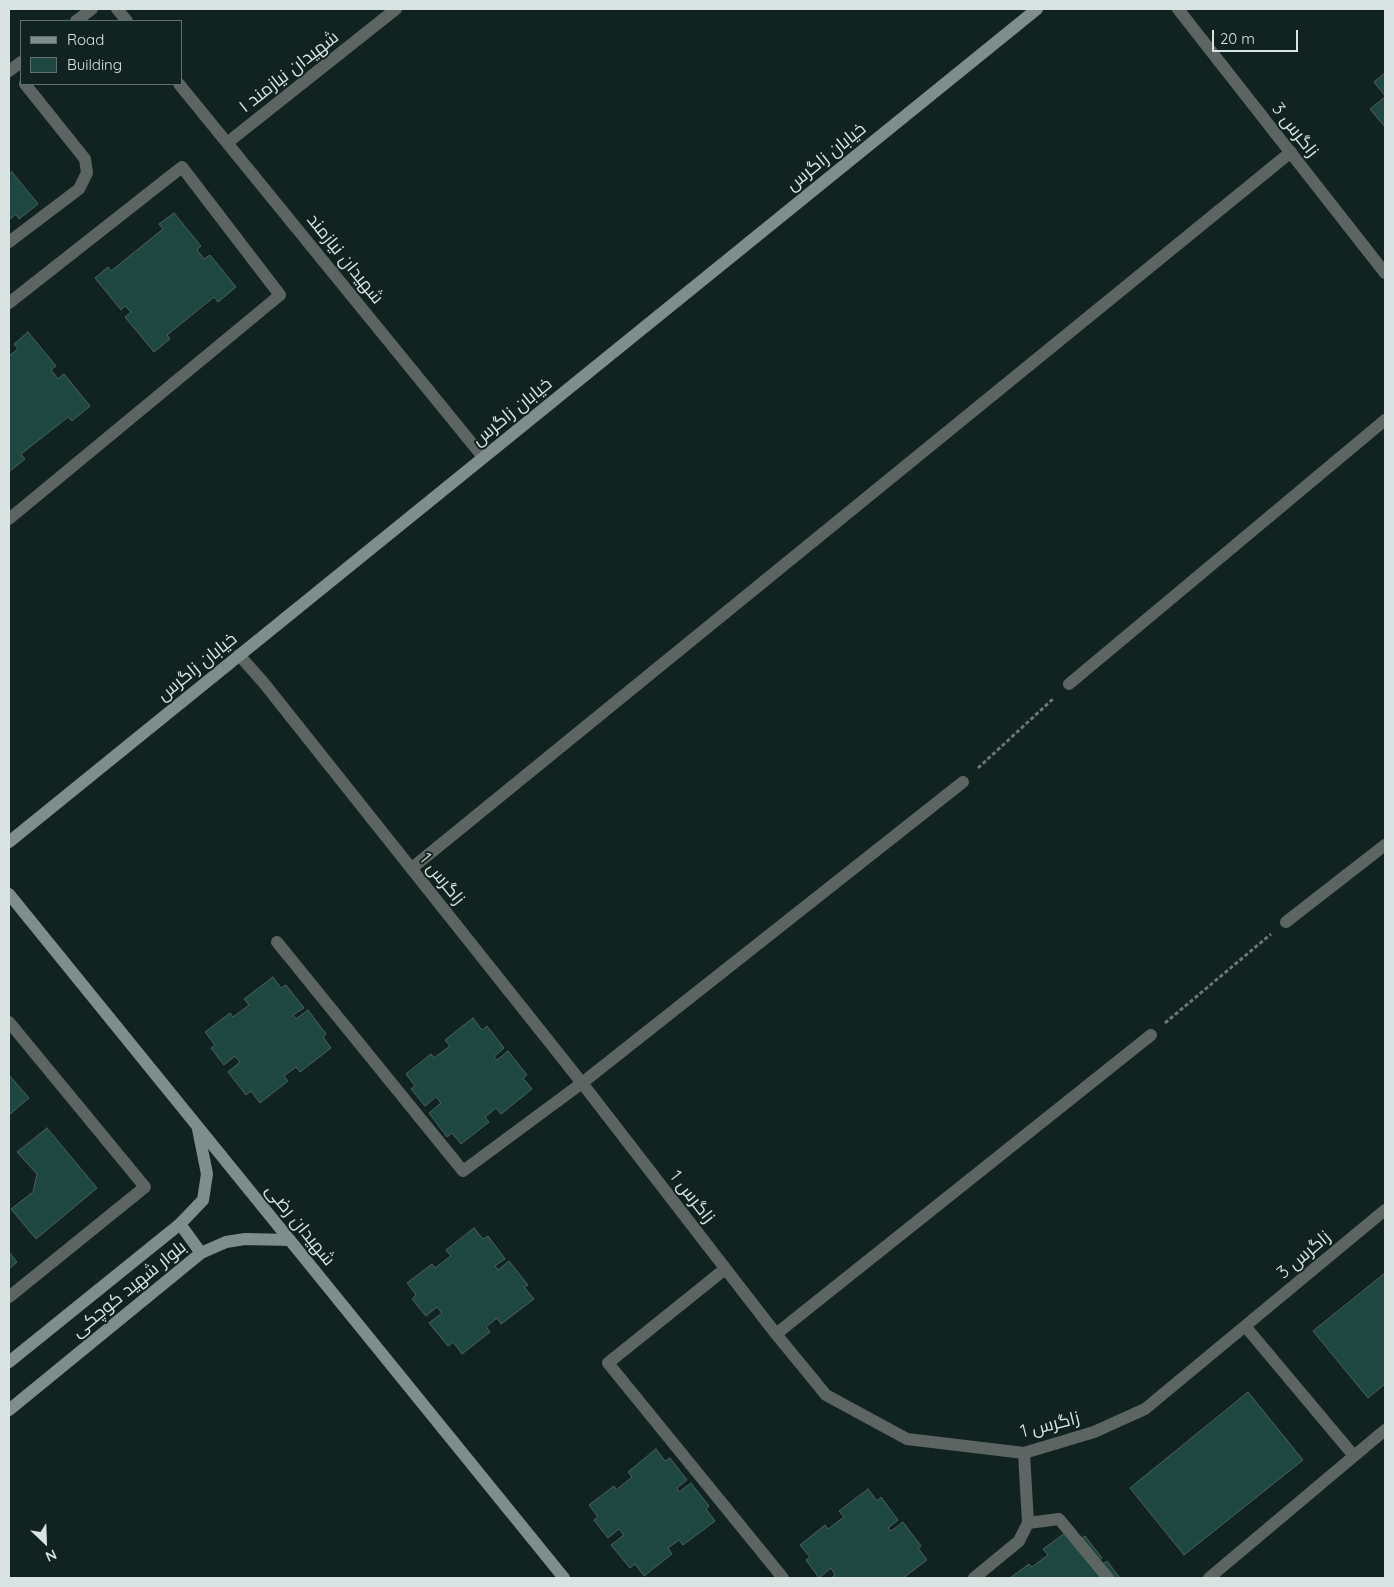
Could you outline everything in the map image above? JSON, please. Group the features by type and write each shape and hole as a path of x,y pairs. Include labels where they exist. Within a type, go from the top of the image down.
{"street":[{"path":"77,20 92,9"},
{"path":"117,9 127,20"},
{"name":"شهیدان نیازمند ۱","path":"227,143 396,9"},
{"name":"خیابان زاگرس","path":"9,842 1037,9"},
{"name":"زاگرس 3","path":"1178,9 1385,273"},
{"path":"9,242 79,189 87,173 85,159 26,85"},
{"name":"شهیدان نیازمند","path":"180,85 483,457"},
{"path":"412,868 1291,152"},
{"path":"9,303 182,167 280,295 9,519"},
{"path":"1069,684 1385,420"},
{"name":"زاگرس 1","path":"239,655 263,682 412,868 582,1083 776,1334 826,1395 908,1439 1024,1453 1094,1432 1145,1409 1245,1326"},
{"path":"278,942 463,1171 582,1083 963,782"},
{"path":"1286,922 1385,845"},
{"name":"شهیدان رضی","path":"9,894 564,1578"},
{"path":"9,1022 145,1187 9,1296"},
{"path":"776,1334 1151,1035"},
{"name":"بلوار شهید کوچکی","path":"9,1362 180,1224 203,1200 207,1174 198,1127"},
{"name":"زاگرس 3","path":"1245,1326 1385,1210"},
{"path":"180,1224 201,1253"},
{"name":"بلوار شهید کوچکی","path":"9,1410 201,1253 226,1242 245,1239 290,1240"},
{"path":"725,1269 608,1363 782,1578"},
{"path":"1245,1326 1354,1456"},
{"path":"1209,1578 1385,1430"},
{"path":"974,1578 1019,1541 1028,1523 1024,1453"},
{"path":"1028,1523 1059,1519 1108,1578"}],"path":[{"path":"963,782 1069,684"},
{"path":"1151,1035 1286,922"}],"building":[{"path":"1385,73 1385,96 1374,82"},
{"path":"1385,97 1385,127 1370,109"},
{"path":"12,172 38,204 19,219 16,214 9,220 9,174"},
{"path":"174,213 201,246 197,250 204,259 210,255 236,287 218,302 214,297 167,335 170,339 154,352 125,317 131,312 125,306 121,310 95,278 108,267 111,271 163,229 159,224"},
{"path":"28,332 56,366 51,370 58,379 64,374 90,406 72,421 68,417 21,454 25,459 9,472 9,356 18,349 14,344"},
{"path":"273,977 281,988 286,985 304,1008 293,1015 296,1019 308,1010 326,1034 323,1037 331,1048 300,1072 296,1067 284,1076 288,1081 260,1103 251,1091 246,1095 228,1072 240,1062 235,1056 224,1065 211,1048 215,1045 205,1032 230,1013 233,1017 249,1005 244,999"},
{"path":"473,1018 482,1030 487,1026 504,1048 494,1057 497,1060 508,1051 527,1075 523,1078 532,1089 501,1114 496,1108 485,1117 489,1122 461,1144 452,1133 447,1137 429,1113 441,1103 436,1097 425,1106 411,1089 415,1086 406,1074 431,1054 434,1058 450,1046 445,1040"},
{"path":"9,1075 29,1098 9,1115"},
{"path":"47,1128 97,1188 36,1239 11,1209 33,1192 37,1174 17,1152"},
{"path":"474,1228 483,1239 488,1236 505,1259 495,1266 498,1270 509,1261 528,1285 524,1287 534,1299 501,1324 497,1318 486,1327 490,1332 462,1354 453,1342 448,1346 429,1323 442,1313 437,1307 426,1316 412,1299 416,1295 407,1283 432,1264 435,1268 451,1256 446,1250"},
{"path":"9,1252 17,1262 9,1269"},
{"path":"1385,1273 1385,1384 1368,1398 1313,1331"},
{"path":"1248,1392 1303,1460 1184,1555 1130,1488"},
{"path":"656,1449 665,1461 670,1458 687,1480 677,1488 679,1492 691,1483 709,1506 706,1509 715,1521 683,1545 679,1540 668,1548 672,1554 644,1576 635,1564 630,1568 611,1545 624,1535 619,1529 608,1538 594,1520 598,1517 589,1505 614,1486 616,1490 632,1477 628,1472"},
{"path":"868,1489 877,1501 881,1497 898,1520 888,1528 891,1531 903,1522 921,1546 918,1548 927,1560 903,1578 831,1578 835,1575 831,1568 819,1578 806,1560 810,1557 800,1545 825,1525 828,1529 844,1517 839,1511"},
{"path":"1072,1528 1081,1539 1085,1536 1102,1558 1092,1566 1095,1569 1107,1561 1120,1578 1010,1578 1029,1564 1032,1567 1048,1555 1043,1549"}]}
